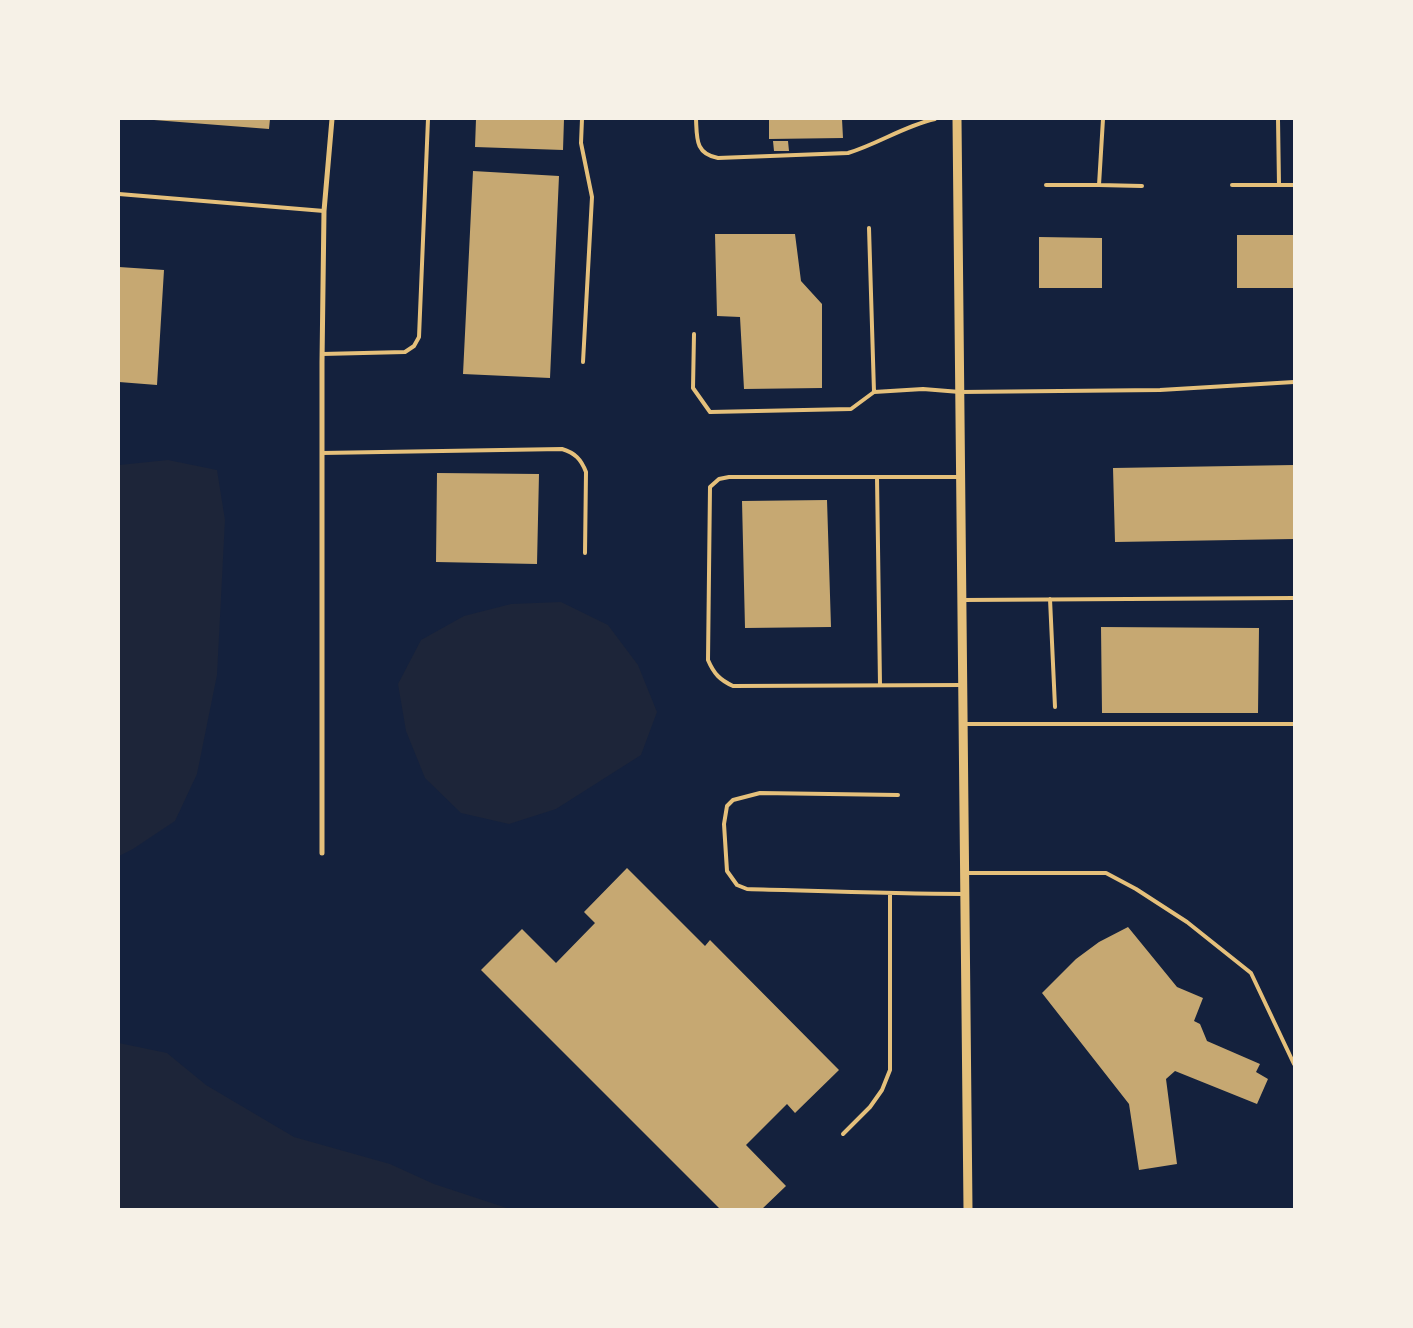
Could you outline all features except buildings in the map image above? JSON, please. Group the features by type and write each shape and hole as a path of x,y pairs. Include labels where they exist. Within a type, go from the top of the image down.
{"street":[{"path":"322,853 322,354 324,211 332,119"},
{"path":"957,119 968,1209"}],"lane":[{"path":"322,354 405,352 414,346 419,337 428,119"},
{"path":"582,119 581,143 592,197 582,362"},
{"path":"696,119 697,138 701,149 709,157 718,158 848,153 865,148 918,123 935,119"},
{"path":"1099,186 1102,119"},
{"path":"1278,119 1279,185"},
{"path":"1046,185 1142,186"},
{"path":"1232,185 1294,185"},
{"path":"119,194 324,211"},
{"path":"869,228 874,392"},
{"path":"694,334 693,388 710,412 851,409 874,392 923,389 960,392 1160,390 1294,382"},
{"path":"322,453 562,449 573,453 582,462 586,472 585,554"},
{"path":"961,477 730,477 719,479 710,487 708,660 713,672 723,682 733,686 964,685"},
{"path":"877,477 880,685"},
{"path":"963,600 1294,598"},
{"path":"1050,599 1055,707"},
{"path":"964,724 1294,724"},
{"path":"898,796 760,793 733,800 727,806 724,824 727,871 737,885 747,889 851,891 890,894 966,894"},
{"path":"966,873 1106,873 1136,889 1187,922 1251,973 1294,1064"},
{"path":"843,1134 870,1107 882,1090 890,1070 890,894"}],"shaded area":[{"path":"168,460 217,470 225,520 217,675 197,774 175,821 119,856 119,465"},
{"path":"561,602 608,625 638,665 657,712 641,755 556,809 509,824 461,813 425,778 406,731 398,684 421,640 464,616 511,604"},
{"path":"119,1043 167,1053 206,1085 294,1137 390,1164 434,1184 510,1209 121,1209 119,1207"}]}
